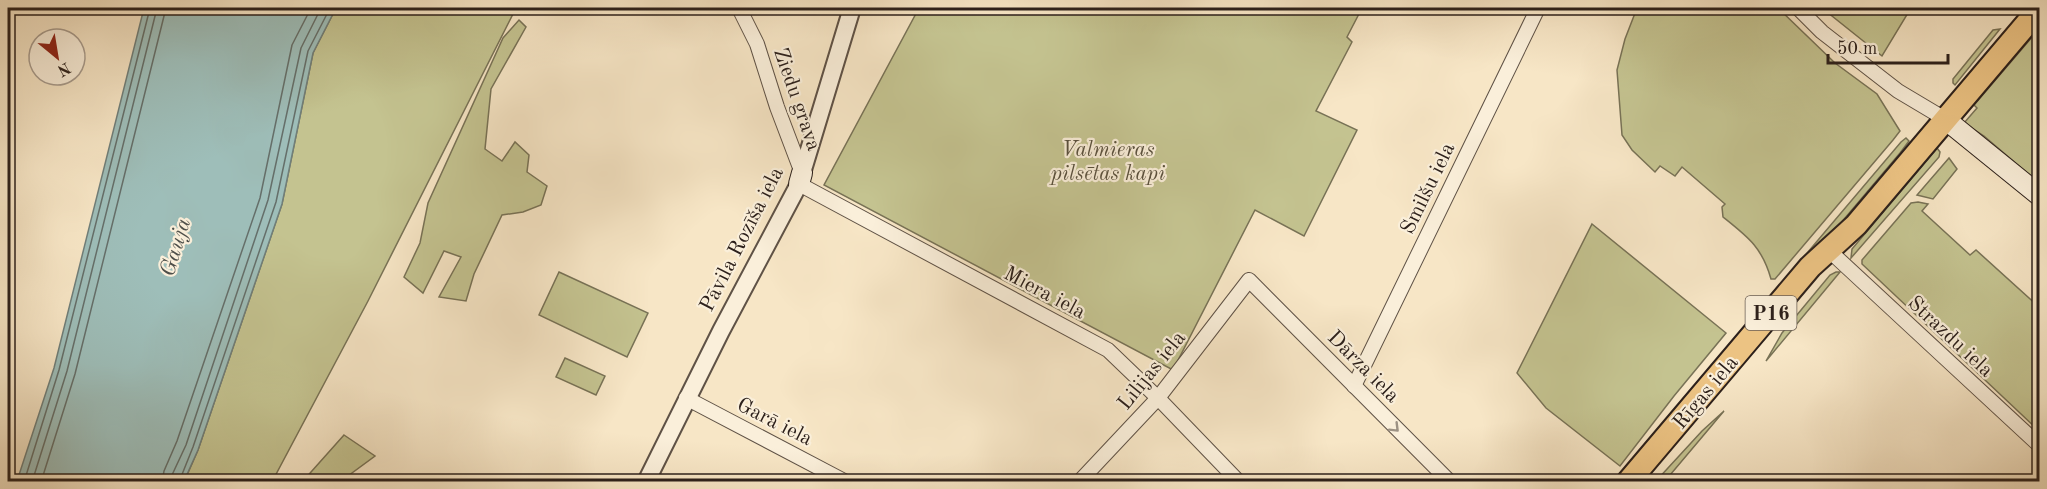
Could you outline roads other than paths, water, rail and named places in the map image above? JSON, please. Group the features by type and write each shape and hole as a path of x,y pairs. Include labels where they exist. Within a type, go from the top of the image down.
{"main road":[{"name":"Rīgas iela","path":"1647,482 1821,278 1856,225 2040,8"},
{"path":"1945,119 2040,196"},
{"name":"Rīgas iela","path":"1628,482 1810,267 1856,225"}],"street":[{"name":"Ziedu grava","path":"739,8 757,44 800,178"},
{"name":"Pāvila Rozīša iela","path":"646,482 686,398 800,178 852,8"},
{"name":"Smilšu iela","path":"1354,386 1538,8"},
{"path":"1798,8 1822,32 1898,92 1945,119"},
{"name":"Miera iela","path":"800,178 1108,350 1239,482"},
{"name":"Strazdu iela","path":"1835,256 2040,446"},
{"name":"Dārza iela","path":"1249,280 1450,482"},
{"name":"Lilijas iela","path":"1079,482 1158,398 1249,280"},
{"name":"Garā iela","path":"686,398 846,482"}],"water":[{"name":"Gauja","path":"144,8 336,8 313,53 282,204 198,450 184,481 17,481 54,368"}],"park label":[{"name":"Valmieras pilsētas kapi","path":"1108,161"}]}
